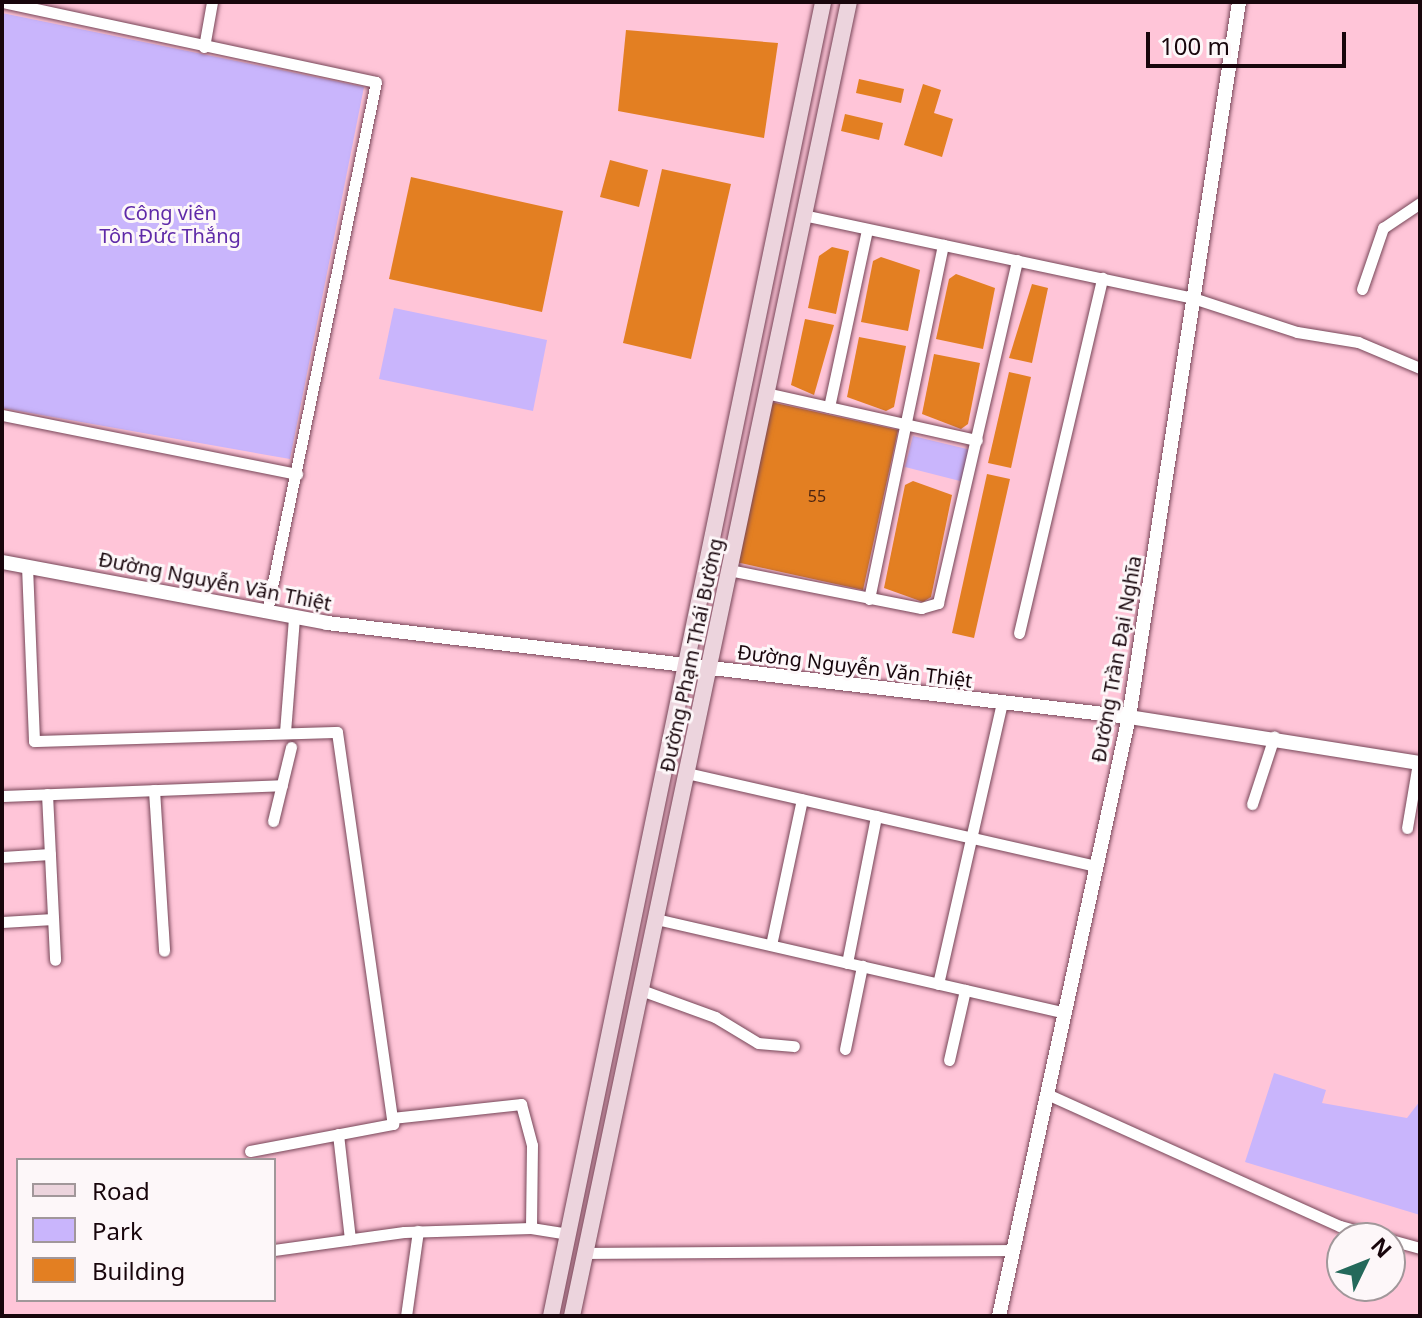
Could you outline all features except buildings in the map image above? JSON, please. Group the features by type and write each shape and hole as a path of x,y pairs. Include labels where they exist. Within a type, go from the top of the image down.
{"main road":[{"name":"Đường Phạm Thái Bường","path":"551,1316 823,2"},
{"name":"Đường Phạm Thái Bường","path":"572,1316 849,2"},
{"path":"767,283 788,287"},
{"path":"635,913 656,919"}],"street":[{"path":"3,2 376,82 267,611"},
{"path":"204,47 212,2"},
{"name":"Đường Trần Đại Nghĩa","path":"999,1316 1129,717 1239,2"},
{"path":"1362,289 1383,228 1420,203"},
{"path":"803,215 1193,298 1297,332 1358,342 1420,368"},
{"path":"829,407 867,230"},
{"path":"869,599 943,245"},
{"path":"729,570 925,608 940,600 1017,260"},
{"path":"1019,633 1102,278"},
{"path":"766,393 977,440"},
{"path":"2,415 297,474"},
{"name":"Đường Nguyễn Văn Thiệt","path":"2,562 294,617 686,668 1129,717 1274,737 1419,763"},
{"path":"27,566 34,741 329,729 342,744 393,1124 250,1151"},
{"path":"285,732 294,617"},
{"path":"938,984 1002,703"},
{"path":"1252,804 1274,737"},
{"path":"273,821 291,747"},
{"path":"1407,828 1419,763"},
{"path":"687,773 1096,866"},
{"path":"2,796 282,785"},
{"path":"154,790 164,951"},
{"path":"47,794 55,960"},
{"path":"771,945 802,799"},
{"path":"847,963 876,816"},
{"path":"2,857 50,854"},
{"path":"2,922 53,919"},
{"path":"656,919 1065,1013"},
{"path":"845,1049 862,966"},
{"path":"641,990 715,1017 758,1043 794,1046"},
{"path":"949,1060 965,990"},
{"path":"1047,1094 1340,1226 1420,1248"},
{"path":"392,1118 521,1104 532,1145 531,1228"},
{"path":"338,1134 350,1239"},
{"path":"276,1250 418,1231 531,1228 569,1234"},
{"path":"406,1316 418,1231"},
{"path":"585,1253 1013,1250"}],"green space":[{"name":"Công viên Tôn Đức Thắng","path":"2,13 364,87 290,459 2,408"},
{"path":"394,308 547,340 533,411 379,379"},
{"path":"913,436 971,450 964,482 905,467"},
{"path":"1274,1073 1326,1090 1322,1103 1407,1118 1420,1101 1420,1215 1245,1162"}]}
